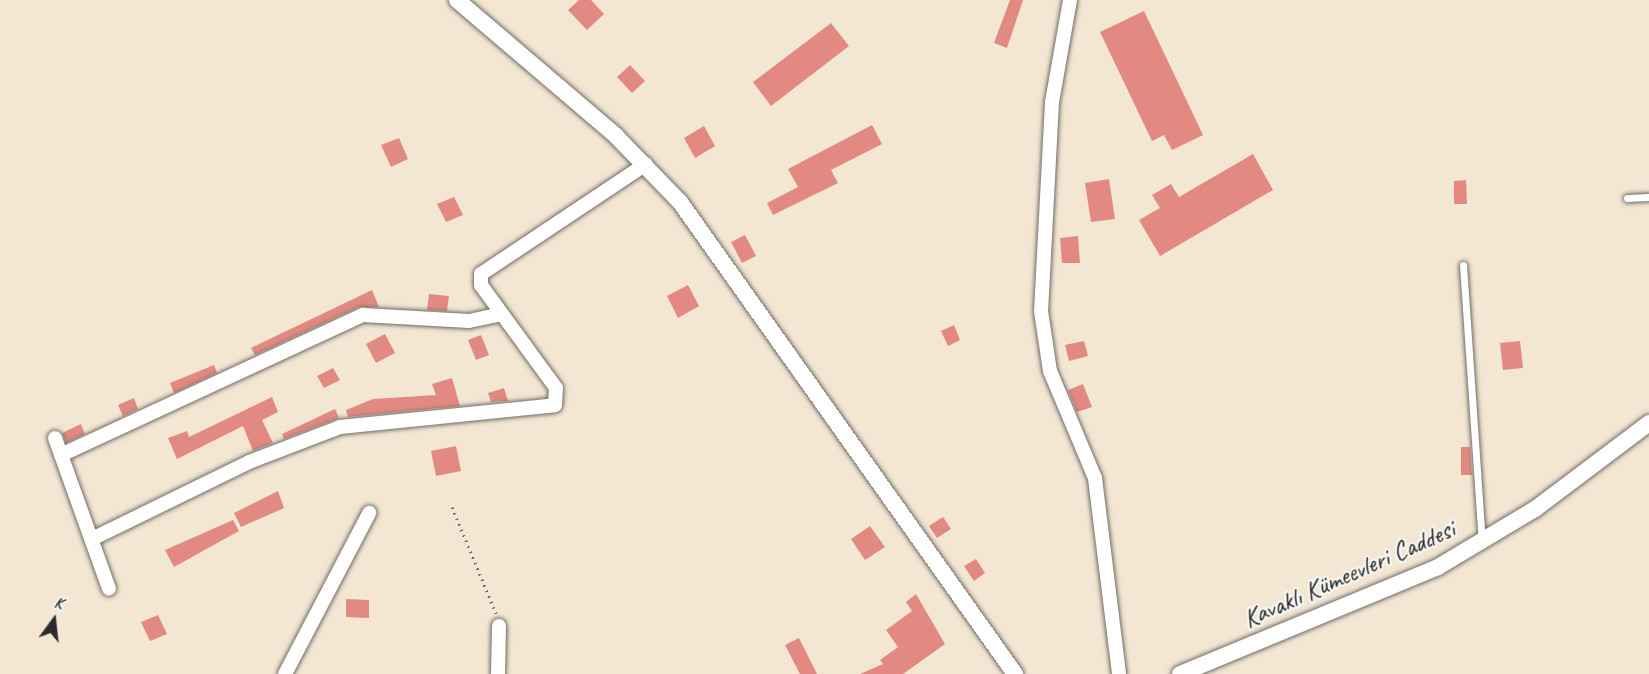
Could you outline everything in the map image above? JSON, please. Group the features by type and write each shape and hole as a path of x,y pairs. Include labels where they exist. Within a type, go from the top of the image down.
{"street":[{"path":"457,0 646,164 680,202 1015,674"},
{"path":"1070,0 1053,94 1041,311 1050,371 1095,478 1119,674"},
{"path":"93,538 249,462 340,427 555,405 556,388 481,285 483,270 646,164"},
{"path":"61,455 363,315 469,321 501,314"},
{"name":"Kavaklı Kümeevleri Caddesi","path":"1180,674 1364,601 1482,542 1649,423"},
{"path":"55,438 93,538 109,589"},
{"path":"285,674 369,513"},
{"path":"498,674 499,626"}],"lane":[{"path":"1627,198 1649,197"},
{"path":"1463,265 1482,542"}],"path":[{"path":"452,507 489,586 499,626"}],"building":[{"path":"579,0 591,0 604,14 587,30 568,10"},
{"path":"1010,0 1023,0 1007,48 994,43"},
{"path":"1144,11 1203,135 1172,150 1164,135 1152,141 1100,32"},
{"path":"831,23 849,46 771,106 753,82"},
{"path":"630,65 645,81 632,93 617,77"},
{"path":"872,125 882,144 831,170 838,183 773,215 767,203 798,187 788,169"},
{"path":"704,126 715,146 695,158 684,138"},
{"path":"399,138 408,159 391,167 381,145"},
{"path":"1253,154 1273,190 1160,256 1139,220 1160,208 1152,195 1171,184 1179,197"},
{"path":"1109,179 1115,219 1091,222 1085,183"},
{"path":"1466,180 1467,204 1454,204 1454,181"},
{"path":"454,197 463,215 446,222 437,204"},
{"path":"745,235 756,256 742,263 731,242"},
{"path":"1078,236 1080,263 1062,263 1060,238"},
{"path":"688,285 699,306 678,318 667,296"},
{"path":"372,290 379,307 359,307 255,355 251,348"},
{"path":"429,294 449,296 447,311 427,310"},
{"path":"954,325 960,340 948,346 941,331"},
{"path":"385,334 395,353 376,363 366,344"},
{"path":"481,335 489,355 476,360 468,340"},
{"path":"1084,341 1088,356 1069,361 1065,345"},
{"path":"1520,341 1523,368 1503,370 1500,343"},
{"path":"214,365 217,373 174,393 170,383"},
{"path":"333,368 340,380 324,388 317,376"},
{"path":"452,378 460,406 348,417 346,410 373,399 436,395 432,384"},
{"path":"1083,384 1092,407 1077,412 1068,390"},
{"path":"504,388 508,401 491,402 488,393"},
{"path":"272,397 278,412 262,420 273,443 253,451 243,426 177,459 168,438 187,431 189,437"},
{"path":"134,398 138,409 123,416 118,405"},
{"path":"335,409 339,418 284,439 282,434"},
{"path":"81,424 85,434 66,443 62,433"},
{"path":"456,446 461,471 436,476 431,451"},
{"path":"1461,447 1470,447 1472,475 1461,475"},
{"path":"278,491 284,508 241,527 234,513"},
{"path":"943,517 951,529 937,538 929,526"},
{"path":"233,520 239,531 174,567 165,550"},
{"path":"870,526 885,547 865,560 851,539"},
{"path":"976,559 985,573 974,581 964,566"},
{"path":"916,594 945,644 903,674 860,674 883,664 880,660 898,647 886,630 912,611 906,602"},
{"path":"346,599 369,600 369,618 346,617"},
{"path":"158,615 167,634 150,641 141,622"},
{"path":"799,638 817,674 800,674 785,645"}]}
